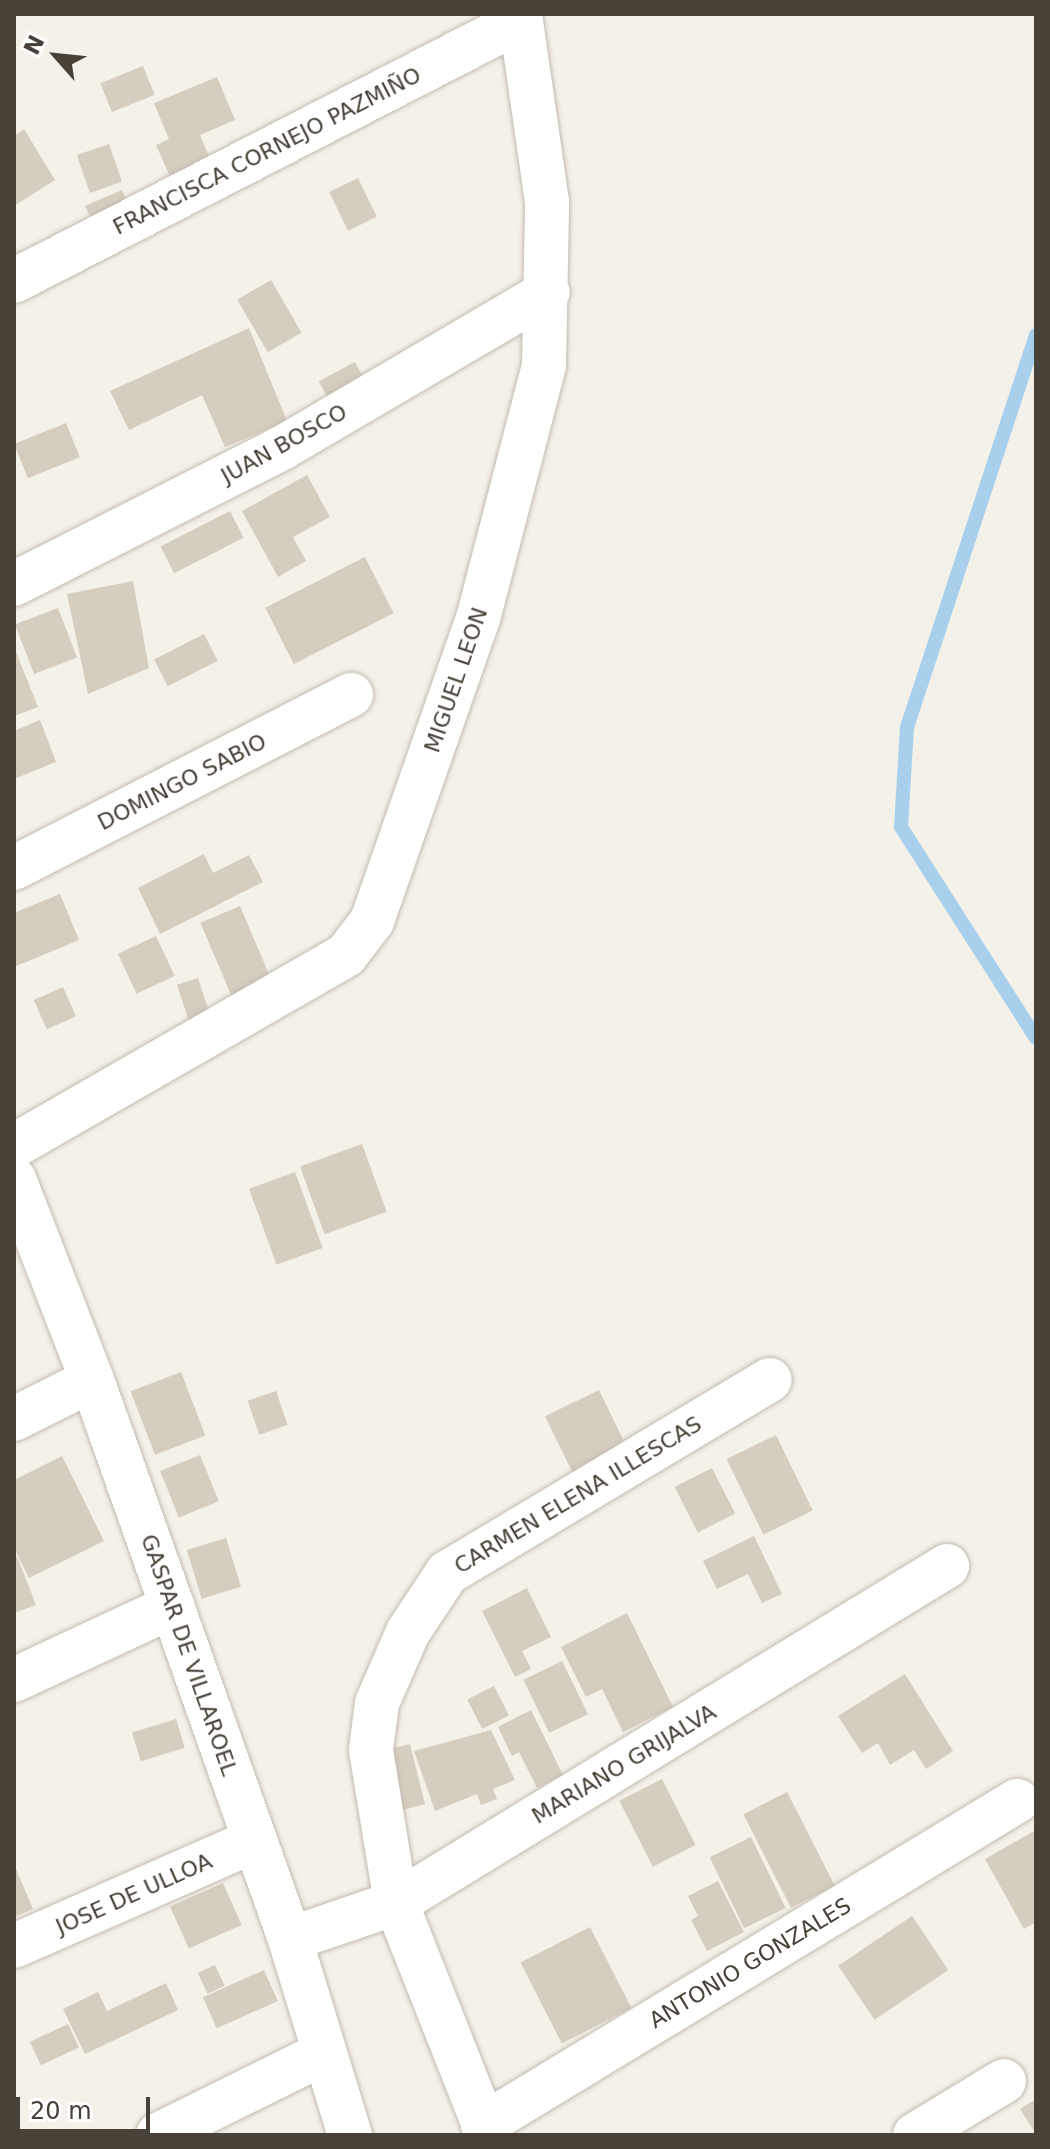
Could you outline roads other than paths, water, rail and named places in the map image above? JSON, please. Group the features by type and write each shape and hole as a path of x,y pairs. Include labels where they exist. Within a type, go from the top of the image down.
{"street":[{"name":"FRANCISCA CORNEJO PAZMIÑO","path":"14,281 520,17"},
{"name":"MIGUEL LEON","path":"14,1146 346,955 372,921 478,619 544,365 548,292 547,202 520,17"},
{"name":"JUAN BOSCO","path":"14,584 282,448 548,292"},
{"name":"DOMINGO SABIO","path":"14,868 351,695"},
{"name":"GASPAR DE VILLAROEL","path":"14,1179 92,1380 173,1606 253,1841 290,1939 322,2054 350,2135"},
{"path":"14,1419 92,1380"},
{"name":"CARMEN ELENA ILLESCAS","path":"485,2130 396,1903 371,1750 377,1703 408,1632 447,1573 770,1380"},
{"name":"MARIANO GRIJALVA","path":"290,1939 396,1903 947,1566"},
{"path":"14,1680 173,1606"},
{"name":"ANTONIO GONZALES","path":"485,2130 1017,1801"},
{"name":"JOSE DE ULLOA","path":"14,1946 253,1841"},
{"path":"158,2135 322,2054"},
{"path":"915,2135 1004,2081"}],"waterway":[{"path":"1036,335 907,728 901,827 1036,1038"}]}
